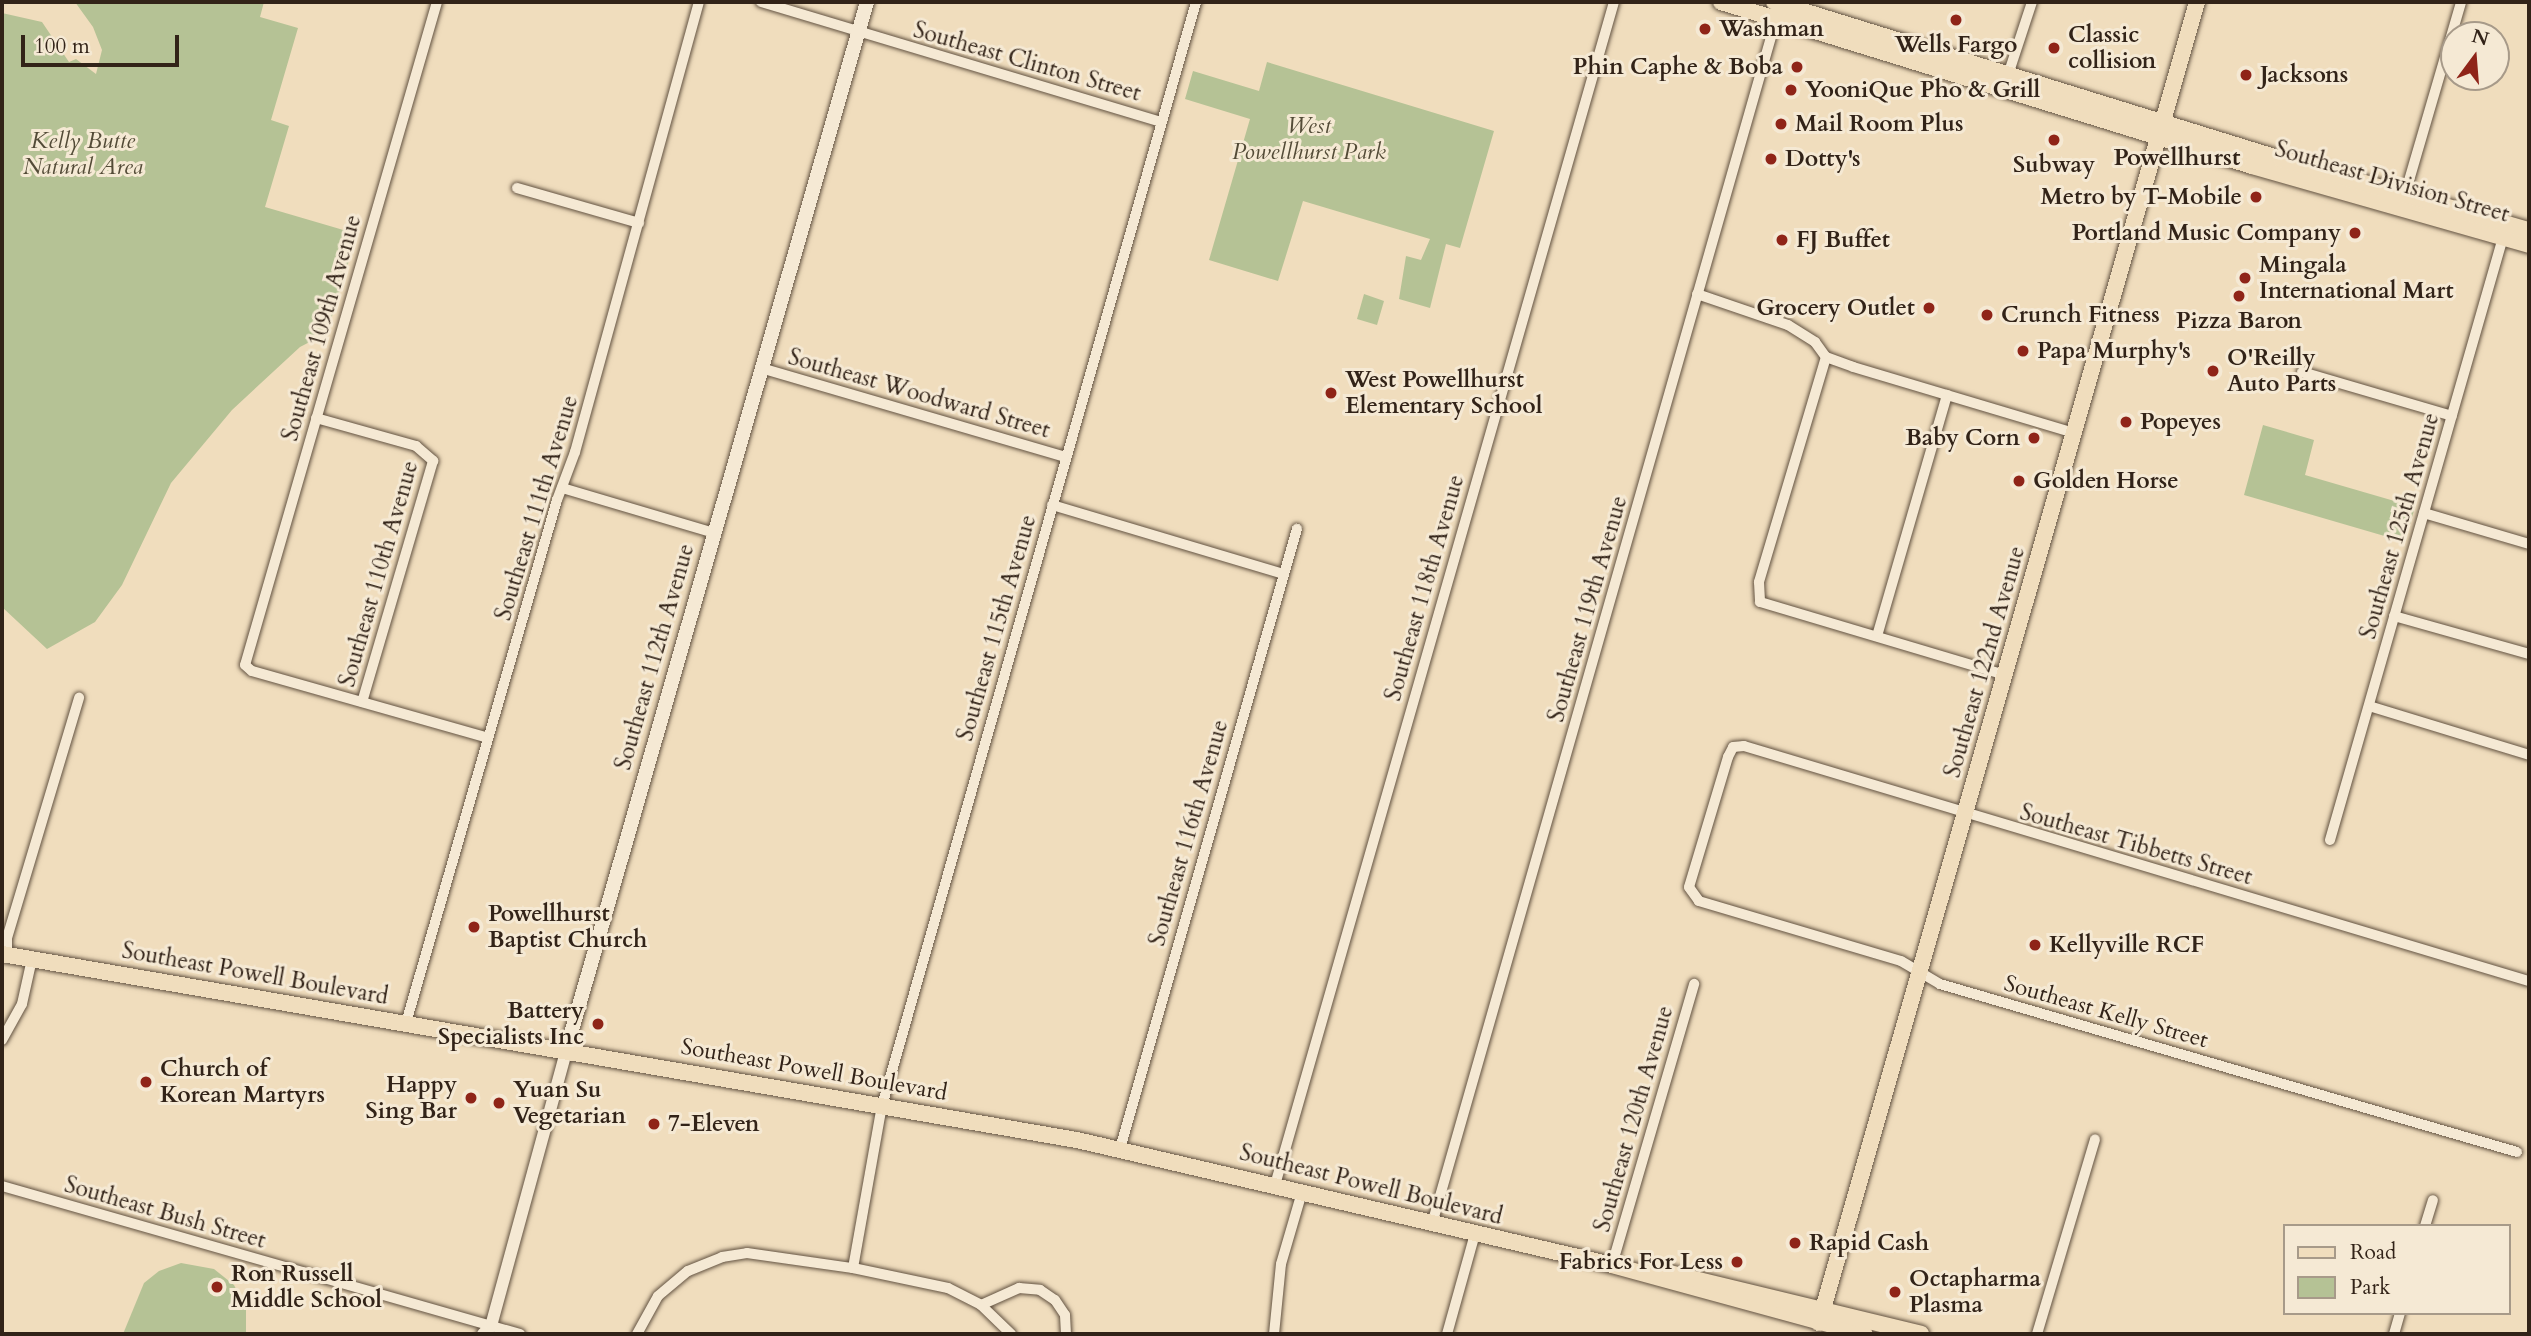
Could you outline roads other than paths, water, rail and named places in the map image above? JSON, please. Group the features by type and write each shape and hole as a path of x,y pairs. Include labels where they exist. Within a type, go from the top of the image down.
{"main road":[{"name":"Southeast 112th Avenue","path":"566,1051 867,2"},
{"name":"Southeast Division Street","path":"1721,2 1777,8 2160,129 2384,204 2505,230 2529,230"},
{"name":"Southeast 122nd Avenue","path":"1819,1323 2197,2"},
{"name":"Southeast Division Street","path":"2160,129 2405,194 2505,230 2529,245"},
{"path":"2384,204 2405,194"},
{"name":"Southeast Powell Boulevard","path":"4,954 1120,1149 1612,1265 1865,1334"},
{"name":"Southeast Powell Boulevard","path":"1819,1323 1921,1334"}],"street":[{"name":"Southeast 109th Avenue","path":"362,702 253,671 245,665 437,2"},
{"name":"Southeast 111th Avenue","path":"406,1023 639,223 699,2"},
{"name":"Southeast Clinton Street","path":"761,2 1161,122"},
{"name":"Southeast 115th Avenue","path":"853,1268 882,1106 1196,2"},
{"name":"Southeast 118th Avenue","path":"1275,1185 1614,2"},
{"path":"2006,81 2032,2"},
{"path":"2405,194 2461,2"},
{"name":"Southeast 119th Avenue","path":"1432,1224 1777,8"},
{"path":"517,188 639,223"},
{"name":"Southeast 125th Avenue","path":"2330,839 2505,230"},
{"path":"1697,294 1788,325 1815,342 1826,357 2074,433"},
{"path":"1826,357 1759,582 1760,602 2004,674"},
{"name":"Southeast Woodward Street","path":"761,368 1066,457"},
{"path":"2302,372 2452,416"},
{"path":"1877,636 1947,395"},
{"name":"Southeast 110th Avenue","path":"316,418 416,446 432,456 433,468 362,702"},
{"path":"562,488 714,533"},
{"path":"1052,505 1283,574"},
{"path":"2424,513 2529,544"},
{"name":"Southeast 116th Avenue","path":"1120,1149 1297,529"},
{"path":"2394,616 2529,654"},
{"path":"4,954 79,698"},
{"path":"362,702 488,738"},
{"path":"2369,706 2529,754"},
{"name":"Southeast Tibbetts Street","path":"1691,895 1689,887 1733,747 1744,746 2529,981"},
{"name":"Southeast Kelly Street","path":"1691,895 1901,961 1940,984 2517,1152"},
{"path":"2,1040 22,1004 32,959"},
{"name":"Southeast 120th Avenue","path":"1612,1265 1694,984"},
{"name":"Southeast 112th Avenue","path":"489,1331 566,1051"},
{"path":"2037,1334 2095,1139"},
{"name":"Southeast Bush Street","path":"2,1186 489,1331 520,1334"},
{"path":"1274,1334 1281,1265 1302,1192"},
{"path":"2426,1224 2433,1200"},
{"path":"1447,1334 1475,1234"},
{"path":"636,1334 658,1296 688,1271 722,1257 759,1253 853,1268 947,1288 981,1306 1010,1334"},
{"path":"981,1306 1019,1288 1040,1290 1055,1300 1065,1315 1066,1334"},
{"path":"2394,1334 2399,1315"}],"place":[{"name":"Wells Fargo","path":"1956,20"},
{"name":"Washman","path":"1705,29"},
{"name":"Classic collision","path":"2054,48"},
{"name":"Phin Caphe & Boba","path":"1797,67"},
{"name":"Jacksons","path":"2246,75"},
{"name":"YooniQue Pho & Grill","path":"1791,90"},
{"name":"Mail Room Plus","path":"1781,124"},
{"name":"Subway","path":"2054,140"},
{"name":"Dotty's","path":"1771,159"},
{"name":"Metro by T-Mobile","path":"2256,197"},
{"name":"Portland Music Company","path":"2355,233"},
{"name":"FJ Buffet","path":"1782,240"},
{"name":"Mingala International Mart","path":"2245,278"},
{"name":"Pizza Baron","path":"2239,296"},
{"name":"Grocery Outlet","path":"1929,308"},
{"name":"Crunch Fitness","path":"1987,315"},
{"name":"Papa Murphy's","path":"2023,351"},
{"name":"O'Reilly Auto Parts","path":"2213,371"},
{"name":"West Powellhurst Elementary School","path":"1331,393"},
{"name":"Popeyes","path":"2126,422"},
{"name":"Baby Corn","path":"2034,438"},
{"name":"Golden Horse","path":"2019,481"},
{"name":"Powellhurst Baptist Church","path":"474,927"},
{"name":"Kellyville RCF","path":"2035,945"},
{"name":"Battery Specialists Inc","path":"598,1024"},
{"name":"Church of Korean Martyrs","path":"146,1082"},
{"name":"Happy Sing Bar","path":"471,1098"},
{"name":"Yuan Su Vegetarian","path":"499,1103"},
{"name":"7-Eleven","path":"654,1124"},
{"name":"Rapid Cash","path":"1795,1243"},
{"name":"Fabrics For Less","path":"1737,1262"},
{"name":"Ron Russell Middle School","path":"217,1287"},
{"name":"Octapharma Plasma","path":"1895,1292"}],"district":[{"name":"Powellhurst","path":"2177,158"}],"park label":[{"name":"West Powellhurst Park","path":"1309,139"},
{"name":"Kelly Butte Natural Area","path":"83,154"}]}
